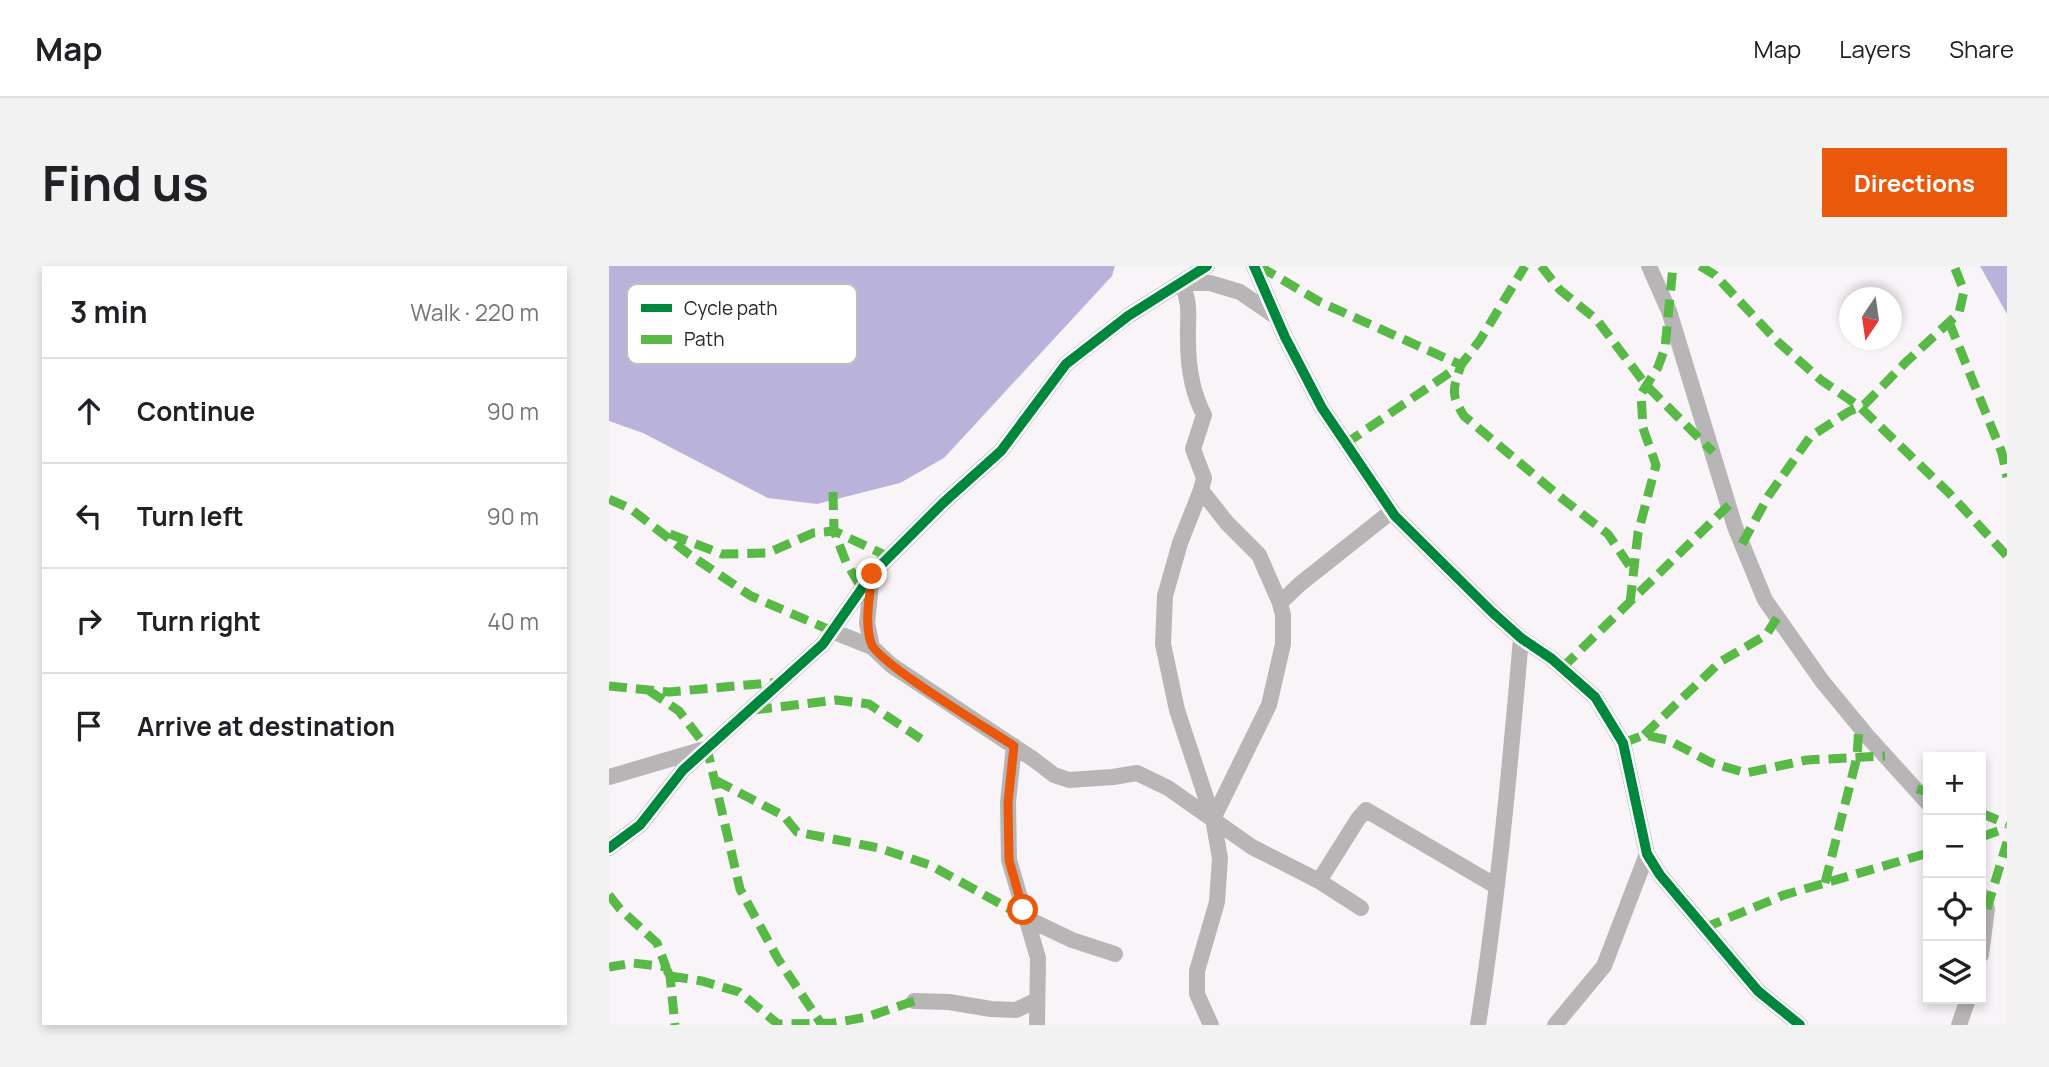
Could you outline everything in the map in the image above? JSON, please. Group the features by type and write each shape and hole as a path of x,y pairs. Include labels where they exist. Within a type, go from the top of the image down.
{"street":[{"path":"1181,283 1192,266"},
{"path":"609,848 640,825 683,770 823,644 872,574 943,503 1001,451 1066,364 1128,316 1207,266"},
{"path":"1255,266 1322,408 1392,511 1492,612 1595,697 1623,743 1647,854 1660,875 1758,991 1800,1025"},
{"path":"1649,266 1669,311 1735,527 1765,600 1822,681 1923,797"},
{"path":"1181,283 1210,283 1240,292 1277,317"},
{"path":"1181,283 1188,296 1188,362 1198,403 1204,415 1193,449 1204,478 1180,543 1165,596 1163,644 1177,709 1213,819 1220,858 1217,902 1197,971 1197,994 1211,1025"},
{"path":"1201,490 1227,523 1259,555 1283,615 1283,644 1269,705 1213,819"},
{"path":"1280,603 1392,511"},
{"path":"872,574 867,623 872,647"},
{"path":"832,631 872,647 891,665 1054,775 1069,780 1137,773 1168,788 1252,846 1319,881 1360,908"},
{"path":"1478,1025 1496,886 1521,638"},
{"path":"1014,746 1008,802 1009,860 1038,958 1037,1025"},
{"path":"609,777 707,748"},
{"path":"1319,881 1357,819 1366,810 1496,886"},
{"path":"1555,1025 1604,966 1647,854"},
{"path":"1026,918 1072,940 1115,954"},
{"path":"914,1001 1016,1010 1037,1000"},
{"path":"1959,1025 1966,1004"}],"shaded area":[{"path":"609,266 1115,266 1112,276 944,458 900,483 817,504 768,498 643,433 609,421"},
{"path":"1980,266 2007,266 2007,314"}],"marked path":[{"path":"1259,266 1320,302 1461,365 1454,391 1456,402 1464,416 1608,534 1633,571"},
{"path":"1345,444 1461,365 1480,340 1525,266"},
{"path":"1541,266 1560,290 1597,320 1646,385 1713,452"},
{"path":"1630,603 1638,533 1656,465 1643,428 1641,394 1658,367 1665,348 1673,266"},
{"path":"1700,266 1715,275 1777,341 1821,380 1860,407 1950,494 2007,556"},
{"path":"1742,544 1769,495 1810,437 1848,412 1864,405 1959,313 1964,291 1954,266"},
{"path":"1949,322 2002,453 2007,477"},
{"path":"833,492 834,531 846,562 869,601"},
{"path":"609,499 631,509 690,555 751,596 832,631"},
{"path":"1562,668 1729,505"},
{"path":"670,534 722,554 768,553 813,533 834,531 889,557"},
{"path":"1644,735 1720,662 1766,635 1777,618"},
{"path":"609,686 669,692 780,682"},
{"path":"648,690 679,711 707,748 740,889 778,959 822,1025"},
{"path":"754,710 836,700 869,704 921,739"},
{"path":"1825,883 1857,757 1859,726"},
{"path":"1623,743 1644,735 1668,740 1712,763 1746,773 1807,760 1885,756"},
{"path":"715,780 784,816 797,832 879,848 930,865 1026,918"},
{"path":"1917,789 1923,791"},
{"path":"1986,815 2007,824"},
{"path":"1986,835 2007,828"},
{"path":"1987,909 2007,842"},
{"path":"1704,928 1784,895 1923,854"},
{"path":"609,895 620,909 657,943 666,967 633,963 609,967"},
{"path":"667,970 670,976 675,1025"},
{"path":"670,976 702,981 739,992 778,1024 833,1023 867,1017 914,1001"}],"cycle path":[{"path":"609,848 640,825 683,770 823,644 872,574 943,503 1001,451 1066,364 1128,316 1207,266"},
{"path":"1254,266 1285,337 1322,408 1395,516 1492,612 1595,697 1623,743 1647,854 1660,875 1758,991 1800,1025"}],"route":[{"path":"872,574 867,623 872,647 891,665 1014,746 1008,802 1009,860 1023,910"}]}
